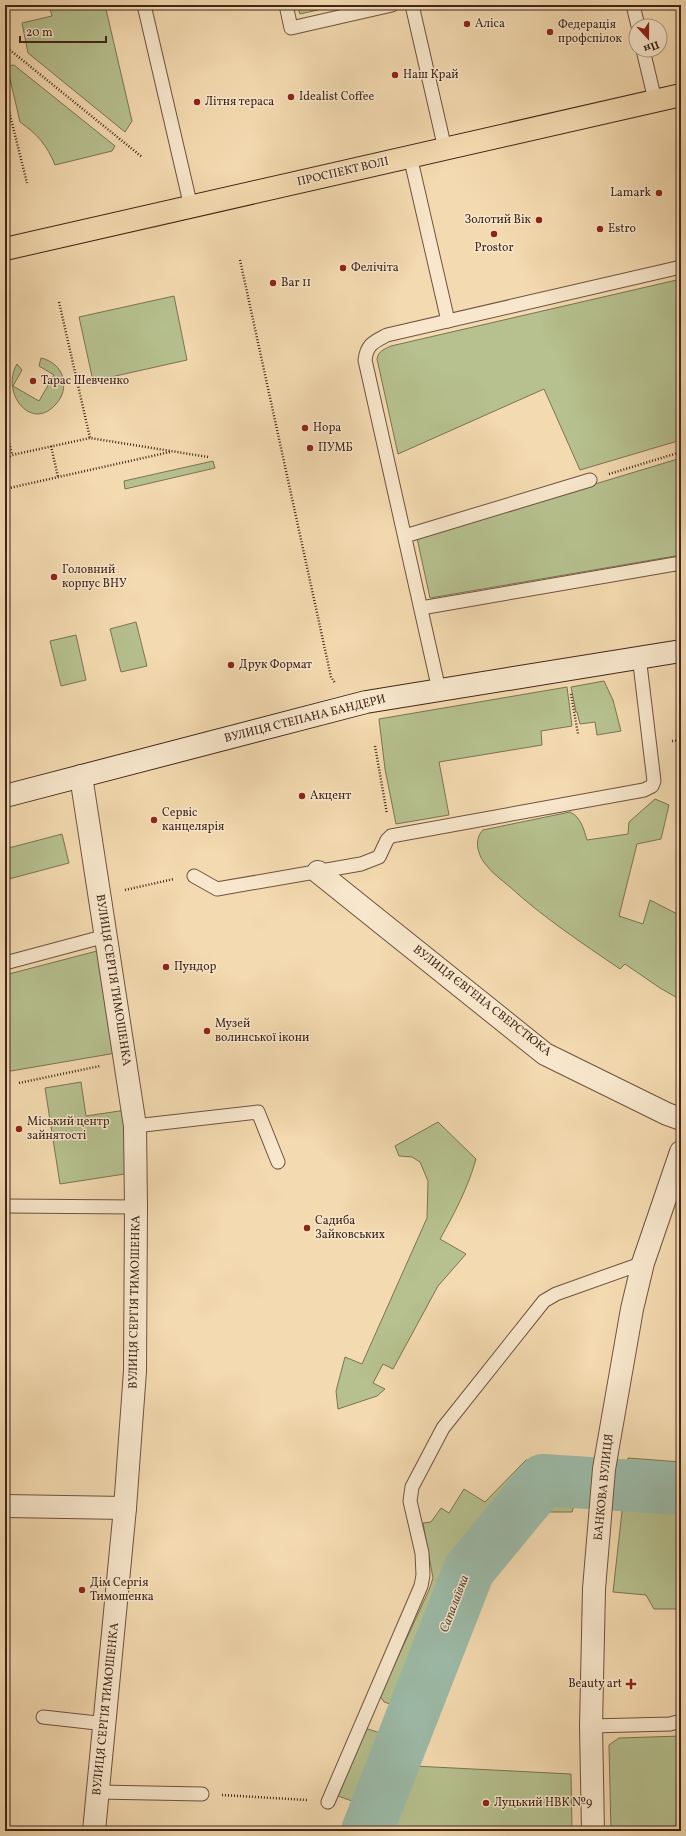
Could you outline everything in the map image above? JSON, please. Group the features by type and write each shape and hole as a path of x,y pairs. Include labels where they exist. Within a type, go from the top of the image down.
{"main road":[{"name":"ПРОСПЕКТ ВОЛІ","path":"5,249 681,95"}],"street":[{"name":"ВУЛИЦЯ СТЕПАНА БАНДЕРИ","path":"5,796 366,702 681,650"},
{"name":"ВУЛИЦЯ СЕРГІЯ ТИМОШЕНКА","path":"81,776 135,1126 136,1207 135,1371 126,1508 106,1724 94,1831"},
{"name":"ВУЛИЦЯ ЄВГЕНА СВЕРСТЮКА","path":"318,872 545,1054 667,1114 681,1119"},
{"name":"БАНКОВА ВУЛИЦЯ","path":"593,1831 591,1726 594,1590 604,1469 632,1309 643,1263 681,1152"},
{"path":"5,1506 126,1508"}],"lane":[{"path":"144,5 191,207"},
{"path":"286,5 291,28 392,5"},
{"path":"412,5 445,149"},
{"path":"633,5 636,18"},
{"path":"645,58 655,100"},
{"path":"410,156 448,321"},
{"path":"439,690 365,360 366,350 374,342 387,335 681,267"},
{"path":"405,536 590,480"},
{"path":"421,608 681,563"},
{"path":"194,876 217,889 318,872 369,862 379,857 387,840 391,836 644,790 652,786 654,777 639,656"},
{"path":"5,963 106,936"},
{"path":"135,1126 258,1112 278,1162"},
{"path":"5,1206 136,1207"},
{"path":"328,1802 421,1586 423,1575 422,1553 410,1495 442,1428 544,1301 556,1294 643,1263"},
{"path":"43,1717 106,1724"},
{"path":"591,1726 670,1724 681,1721"},
{"path":"98,1792 202,1794"}],"path":[{"path":"5,46 142,157"},
{"path":"5,95 27,183"},
{"path":"240,260 331,677 337,686"},
{"path":"59,302 90,438"},
{"path":"5,426 12,455"},
{"path":"5,460 12,455 90,438 208,457"},
{"path":"50,446 58,477"},
{"path":"5,489 172,452"},
{"path":"590,480 681,452"},
{"path":"570,691 578,734"},
{"path":"375,746 391,836"},
{"path":"100,896 158,882"},
{"path":"19,1083 126,1061"},
{"path":"202,1794 328,1802"}],"green space":[{"path":"49,5 105,5 132,121 125,132 28,53 22,23 52,16"},
{"path":"297,5 340,5 300,14"},
{"path":"14,65 115,146 112,151 55,165 41,140 20,122 7,66"},
{"path":"681,279 681,440 580,470 544,389 398,454 377,359 380,352 384,349 391,346"},
{"path":"174,296 187,360 93,381 79,317"},
{"path":"41,358 52,363 58,368 62,374 64,389 56,404 46,412 37,414 28,411 21,405 15,397 12,386 13,375 17,364 22,370 13,386 39,401 54,375 39,366"},
{"path":"681,458 681,555 430,598 417,538"},
{"path":"213,461 215,468 125,489 124,481"},
{"path":"136,622 147,666 121,672 110,629"},
{"path":"76,635 86,680 61,686 50,641"},
{"path":"604,681 613,700 621,731 597,735 595,722 580,724 571,687"},
{"path":"567,687 572,726 541,731 542,745 439,762 449,815 396,824 385,769 379,719"},
{"path":"655,799 669,805 661,839 637,844 619,916 643,924 650,900 681,916 681,1000 660,988 625,964 620,969 550,920 492,872 481,858 477,843 483,830 570,812 579,820 587,840 628,834 629,822"},
{"path":"62,834 69,863 5,880 5,849"},
{"path":"97,951 116,1053 5,1072 5,975"},
{"path":"81,1082 86,1116 126,1110 131,1173 60,1184 45,1088"},
{"path":"438,1122 476,1159 465,1190 440,1239 466,1254 438,1286 393,1369 383,1364 373,1383 385,1389 377,1396 338,1409 336,1391 345,1357 362,1364 427,1218 428,1181 420,1162 412,1157 399,1156 395,1146"},
{"path":"628,1458 681,1462 681,1622 677,1622 677,1609 654,1609 646,1595 613,1592"},
{"path":"526,1460 581,1463 579,1490 572,1512 541,1512 495,1556 431,1706 414,1766 571,1774 572,1831 360,1831 369,1807 338,1796 364,1731 368,1729 383,1734 393,1705 384,1702 380,1696 429,1590 433,1578 423,1523 431,1522 441,1508 449,1513 464,1489 485,1502"},
{"path":"681,1736 681,1831 611,1831 609,1745 619,1738"}],"waterway":[{"name":"Сапалаївка","path":"367,1831 469,1570 543,1480 681,1489"}],"place":[{"name":"Аліса","path":"467,24"},
{"name":"Федерація профспілок","path":"550,32"},
{"name":"Наш Край","path":"395,75"},
{"name":"Idealist Coffee","path":"291,97"},
{"name":"Літня тераса","path":"197,102"},
{"name":"Lamark","path":"659,193"},
{"name":"Золотий Вік","path":"539,220"},
{"name":"Estro","path":"600,229"},
{"name":"Prostor","path":"494,234"},
{"name":"Фелічіта","path":"343,268"},
{"name":"Bar 11","path":"273,283"},
{"name":"Тарас Шевченко","path":"33,381"},
{"name":"Нора","path":"305,428"},
{"name":"ПУМБ","path":"310,448"},
{"name":"Головний корпус ВНУ","path":"54,577"},
{"name":"Друк Формат","path":"231,665"},
{"name":"Акцент","path":"302,796"},
{"name":"Сервіс канцелярія","path":"154,820"},
{"name":"Пундор","path":"166,967"},
{"name":"Музей волинської ікони","path":"207,1031"},
{"name":"Міський центр зайнятості","path":"19,1129"},
{"name":"Садиба Зайковських","path":"307,1228"},
{"name":"Дім Сергія Тимошенка","path":"82,1590"},
{"name":"Beauty art","path":"631,1684"},
{"name":"Луцький НВК №9","path":"486,1803"}]}
